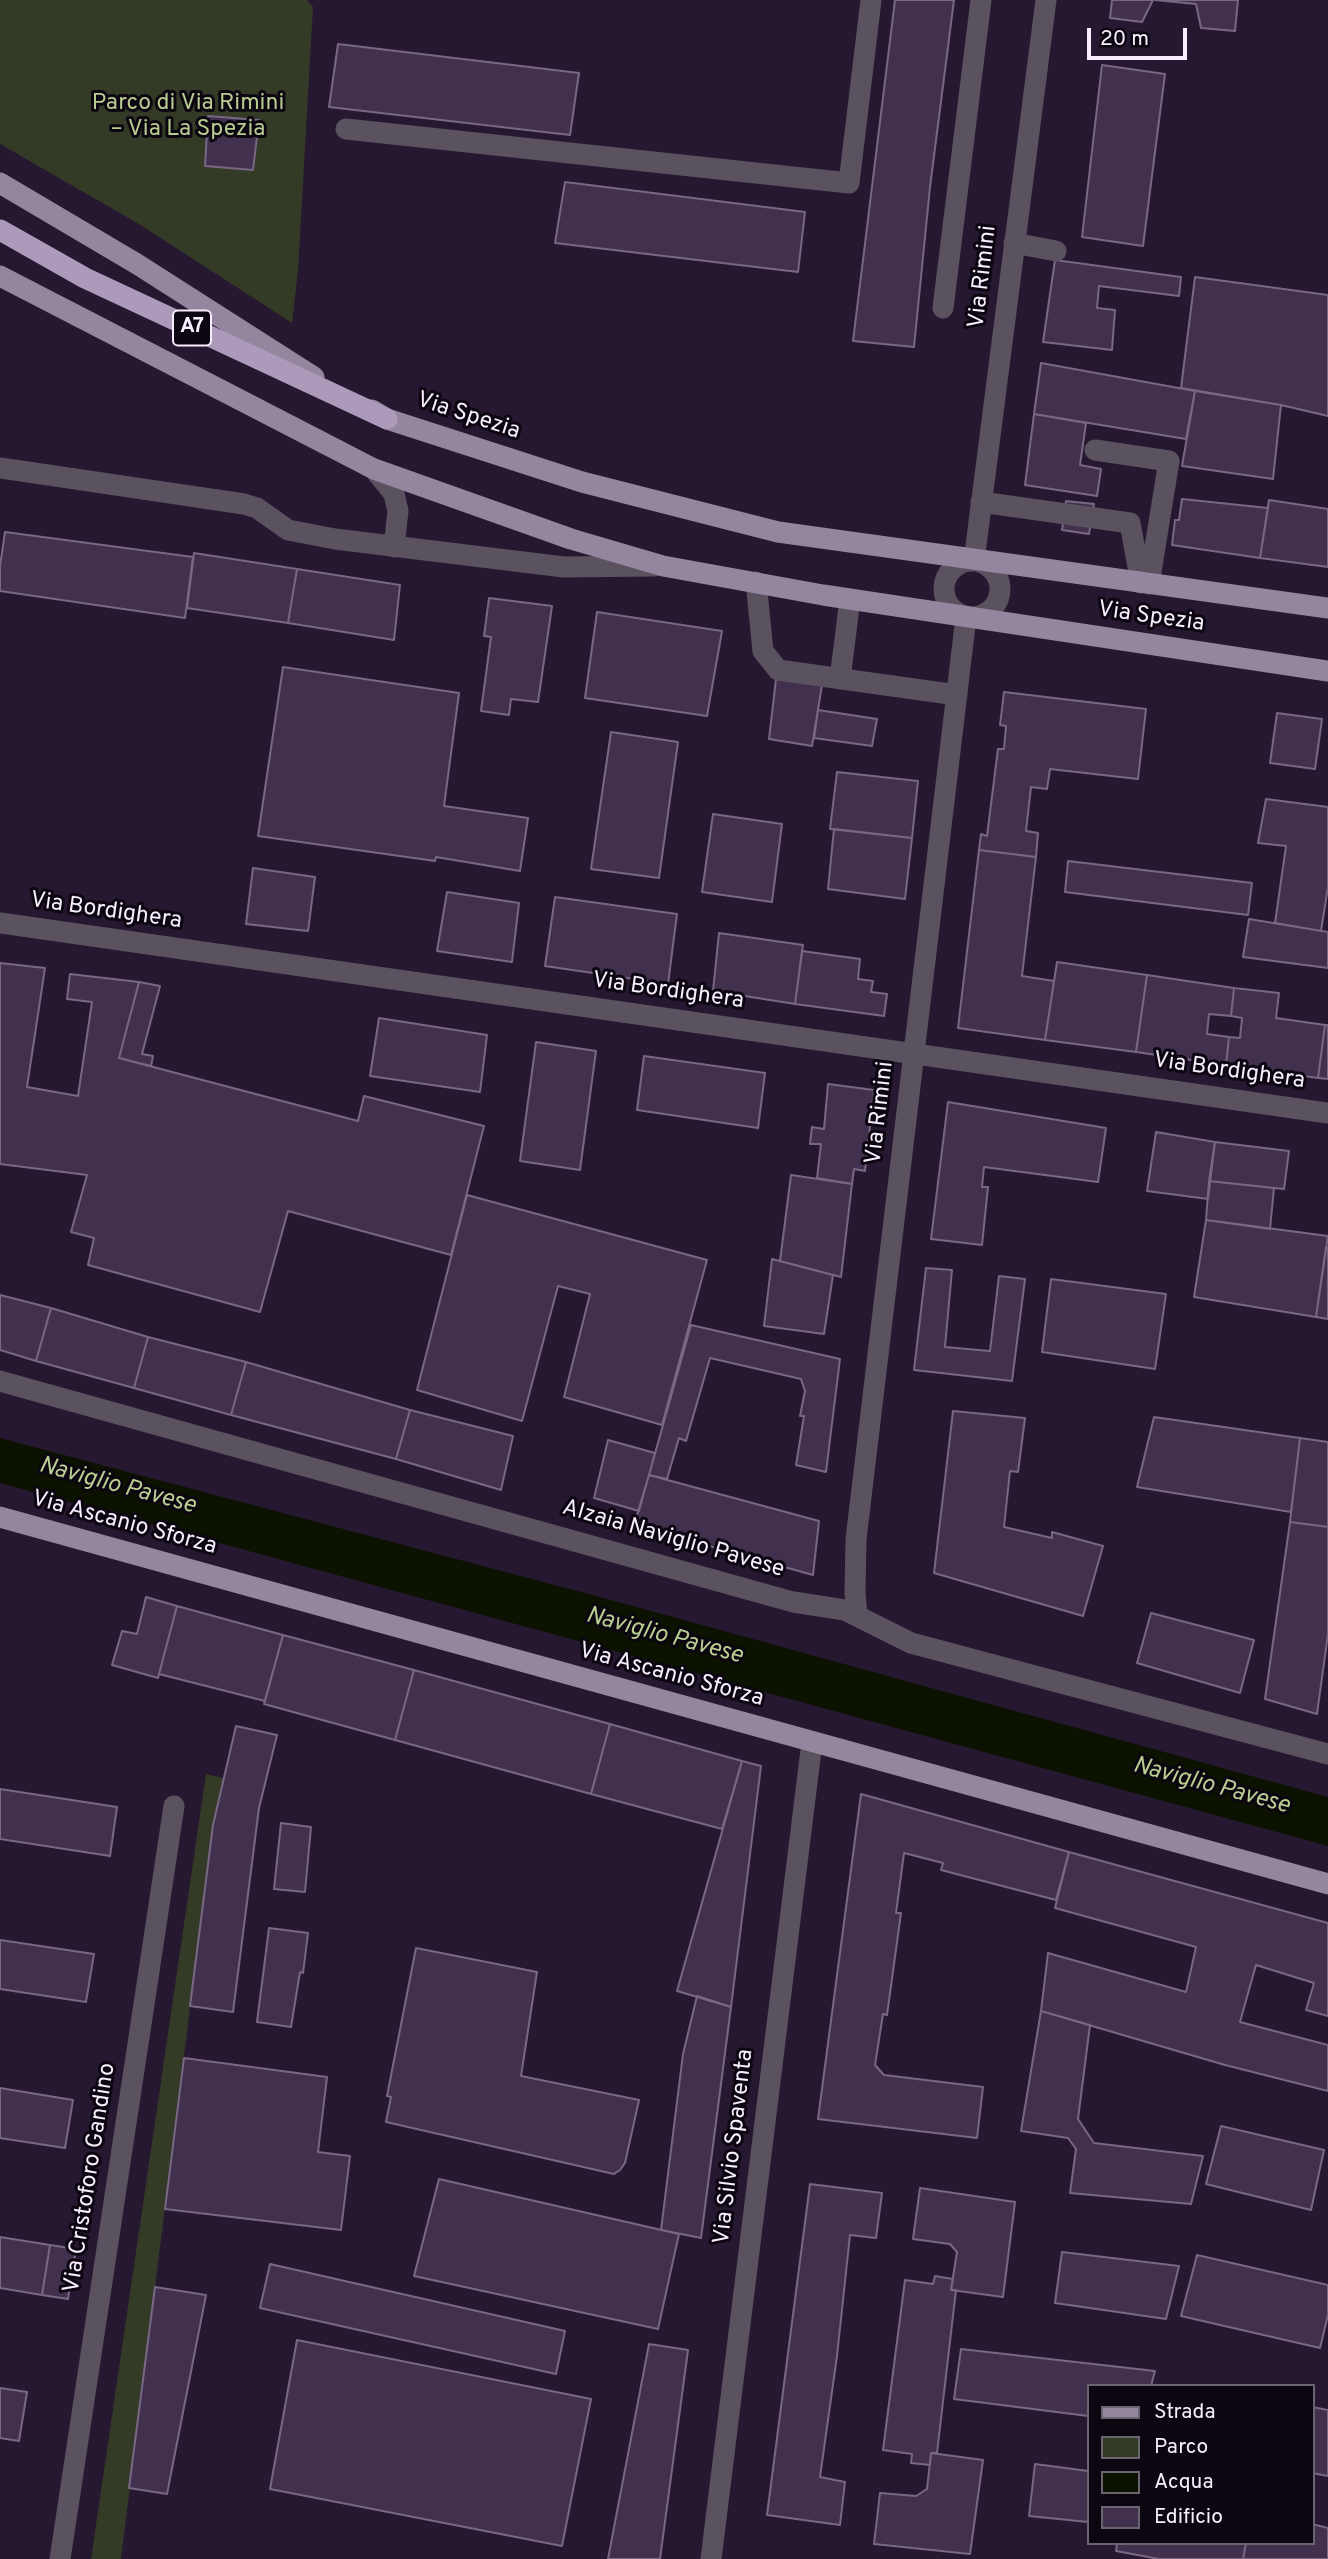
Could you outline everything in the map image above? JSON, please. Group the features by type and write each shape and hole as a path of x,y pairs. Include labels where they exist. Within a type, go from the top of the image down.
{"highway":[{"name":"A7","path":"0,230 85,278 387,419"}],"main road":[{"name":"Via Spezia","path":"0,183 137,264 296,366 387,419 582,482 778,532 1328,608"},
{"name":"Via Spezia","path":"0,276 374,470 498,515 663,566 850,599 1328,671"},
{"name":"Via Ascanio Sforza","path":"0,1517 1328,1884"}],"street":[{"path":"346,129 849,183 872,0"},
{"name":"Via Rimini","path":"943,309 981,0"},
{"name":"Via Rimini","path":"974,561 1046,0"},
{"path":"1014,243 1056,251"},
{"path":"1096,450 1169,461 1145,584"},
{"name":"Via Spezia","path":"0,468 244,504 257,508 288,530 300,534 564,567 663,566"},
{"name":"Via Spezia","path":"374,470 394,494 398,511 394,547"},
{"path":"981,502 1130,523 1145,584"},
{"path":"974,561 993,571 999,580 999,595 988,612 974,618 966,617 948,606 943,585 958,564 974,561"},
{"path":"757,582 763,652 778,670 957,695"},
{"path":"841,679 850,599"},
{"name":"Via Rimini","path":"857,1615 856,1538 966,617"},
{"name":"Via Bordighera","path":"0,923 1328,1113"},
{"name":"Alzaia Naviglio Pavese","path":"0,1381 793,1602 835,1608 857,1615 911,1643 1328,1754"},
{"name":"Via Silvio Spaventa","path":"711,2559 812,1742"},
{"name":"Via Cristoforo Gandino","path":"60,2559 173,1806"}],"green space":[{"name":"Parco di Via Rimini – Via La Spezia","path":"0,0 307,0 313,7 298,271 292,323 139,224 0,144"},
{"path":"206,1774 223,1778 213,1825 121,2559 91,2559"}],"water":[{"name":"Naviglio Pavese","path":"0,1438 611,1600 1328,1797 1328,1846 0,1483"}],"building":[{"path":"895,0 954,0 930,187 914,347 853,341"},
{"path":"1112,0 1153,0 1142,22 1110,18"},
{"path":"1155,0 1238,0 1235,31 1201,28 1196,4"},
{"path":"338,44 579,73 570,135 329,107"},
{"path":"1102,65 1165,74 1143,246 1082,237"},
{"path":"208,116 259,120 253,170 205,166"},
{"path":"565,182 805,212 798,272 555,243"},
{"path":"1055,260 1181,277 1179,296 1099,286 1097,308 1115,310 1112,350 1043,342"},
{"path":"1195,277 1328,295 1328,416 1181,388"},
{"path":"1041,363 1195,391 1186,439 1034,414"},
{"path":"1195,391 1281,405 1273,479 1182,466"},
{"path":"1034,414 1086,423 1080,465 1101,469 1097,496 1025,485"},
{"path":"1182,499 1268,508 1260,558 1172,545 1175,520 1179,520"},
{"path":"1269,500 1328,509 1328,567 1260,558"},
{"path":"1066,501 1094,504 1089,534 1062,530"},
{"path":"5,532 193,557 185,618 0,591 0,566"},
{"path":"194,553 297,569 288,623 187,608"},
{"path":"297,569 400,585 394,640 288,623"},
{"path":"489,598 552,606 538,702 511,699 509,715 481,711 491,637 484,636"},
{"path":"597,612 722,631 707,716 585,698"},
{"path":"283,667 459,693 444,806 528,818 520,871 436,857 435,861 258,836"},
{"path":"776,679 822,685 812,746 769,739"},
{"path":"1004,692 1146,709 1138,779 1050,769 1047,789 1031,787 1026,831 1038,833 1036,857 979,850 981,834 987,836 998,749 1004,749 1006,726 1000,725"},
{"path":"818,710 877,719 872,746 814,738"},
{"path":"1277,713 1322,719 1315,769 1270,763"},
{"path":"611,732 678,742 659,878 591,869"},
{"path":"837,772 918,781 912,838 830,829"},
{"path":"1266,799 1328,807 1328,887 1321,931 1275,923 1286,846 1258,843"},
{"path":"713,814 782,824 772,902 702,892"},
{"path":"834,829 912,838 905,899 828,889"},
{"path":"979,850 1036,857 1022,976 1054,981 1045,1040 958,1028"},
{"path":"1068,861 1252,883 1248,915 1065,892"},
{"path":"253,868 315,877 308,931 246,924"},
{"path":"447,892 519,903 512,962 437,951"},
{"path":"555,897 677,914 668,984 545,966"},
{"path":"1249,919 1328,932 1328,968 1243,957"},
{"path":"719,933 803,945 795,1004 713,991"},
{"path":"802,951 860,959 858,979 873,981 871,992 887,994 884,1016 795,1004"},
{"path":"1057,962 1147,975 1136,1052 1045,1040"},
{"path":"0,963 45,968 27,1087 78,1096 92,1002 67,999 70,974 139,982 119,1058 358,1121 364,1096 484,1126 451,1255 288,1211 260,1312 88,1265 94,1238 71,1232 87,1175 0,1164"},
{"path":"1147,975 1234,988 1231,1016 1209,1014 1207,1034 1229,1037 1226,1065 1136,1052"},
{"path":"139,982 160,986 142,1054 153,1056 151,1066 119,1058"},
{"path":"1234,988 1279,993 1276,1018 1325,1025 1318,1078 1226,1065 1229,1037 1240,1038 1242,1018 1231,1016"},
{"path":"379,1018 487,1035 480,1092 370,1076"},
{"path":"1325,1025 1328,1025 1328,1079 1318,1078"},
{"path":"536,1042 596,1051 580,1170 520,1161"},
{"path":"644,1056 765,1073 758,1128 637,1110"},
{"path":"828,1084 874,1090 865,1171 854,1169 852,1184 817,1178 821,1144 810,1144 812,1127 824,1129"},
{"path":"948,1102 1106,1128 1098,1182 984,1167 982,1187 988,1187 982,1245 931,1239"},
{"path":"1156,1132 1215,1142 1208,1199 1147,1191"},
{"path":"1215,1142 1289,1151 1284,1189 1209,1181"},
{"path":"791,1175 852,1184 841,1277 780,1261"},
{"path":"1209,1181 1274,1188 1270,1229 1206,1220"},
{"path":"467,1195 707,1260 662,1425 564,1397 590,1294 558,1286 522,1421 417,1390"},
{"path":"1206,1220 1328,1236 1316,1317 1194,1297"},
{"path":"1326,1247 1328,1248 1328,1319 1316,1317"},
{"path":"772,1259 833,1275 824,1334 764,1326"},
{"path":"926,1268 952,1270 945,1347 990,1351 999,1276 1025,1279 1012,1381 914,1370"},
{"path":"1051,1279 1166,1294 1155,1369 1042,1352"},
{"path":"0,1295 51,1308 36,1361 0,1350"},
{"path":"51,1308 148,1337 134,1388 36,1361"},
{"path":"691,1325 840,1359 826,1472 796,1465 804,1416 800,1416 805,1391 801,1379 710,1358 686,1441 679,1438 667,1479 649,1475"},
{"path":"148,1337 246,1362 231,1415 134,1388"},
{"path":"246,1362 410,1410 396,1459 231,1415"},
{"path":"410,1410 513,1436 501,1490 396,1459"},
{"path":"953,1411 1025,1418 1018,1472 1010,1471 1004,1527 1052,1538 1052,1532 1103,1546 1083,1616 934,1573"},
{"path":"1154,1417 1300,1438 1291,1512 1137,1487"},
{"path":"1300,1438 1328,1442 1328,1527 1290,1522"},
{"path":"608,1440 655,1453 639,1511 594,1498"},
{"path":"649,1475 819,1521 813,1575 634,1525"},
{"path":"1290,1522 1328,1527 1328,1634 1317,1714 1265,1699"},
{"path":"146,1597 177,1606 158,1678 112,1665 122,1631 137,1634"},
{"path":"177,1606 283,1635 265,1701 159,1674"},
{"path":"1151,1613 1254,1640 1240,1693 1137,1663"},
{"path":"283,1635 414,1670 395,1740 264,1704"},
{"path":"414,1670 610,1724 591,1794 395,1740"},
{"path":"610,1724 742,1761 722,1829 591,1794"},
{"path":"236,1726 277,1735 259,1808 233,2012 190,2006 213,1825"},
{"path":"742,1761 761,1766 731,2007 677,1991"},
{"path":"0,1789 117,1807 110,1856 0,1839"},
{"path":"861,1794 1069,1852 1056,1900 941,1870 943,1863 904,1853 896,1913 901,1913 887,2015 883,2014 875,2065 884,2075 983,2087 977,2138 818,2119"},
{"path":"281,1823 311,1827 305,1892 274,1889"},
{"path":"1069,1852 1328,1923 1328,2016 1306,2010 1314,1983 1256,1965 1240,2022 1328,2045 1328,2091 1225,2065 1041,2011 1048,1953 1186,1992 1196,1947 1055,1908"},
{"path":"269,1928 308,1933 303,1973 300,1972 291,2027 257,2022"},
{"path":"0,1940 94,1954 86,2002 0,1989"},
{"path":"416,1948 537,1972 521,2076 639,2100 625,2163 620,2170 614,2174 386,2122 391,2097 387,2096"},
{"path":"697,1996 731,2007 701,2238 661,2230 683,2054"},
{"path":"1041,2011 1090,2025 1078,2119 1094,2143 1203,2156 1191,2204 1070,2193 1076,2149 1068,2138 1021,2131"},
{"path":"184,2058 327,2077 318,2152 350,2156 341,2230 165,2209"},
{"path":"0,2088 73,2100 65,2148 0,2138"},
{"path":"1221,2126 1324,2150 1311,2210 1206,2184"},
{"path":"439,2179 679,2234 658,2329 414,2276"},
{"path":"810,2184 882,2193 876,2238 850,2235 820,2477 845,2482 840,2525 767,2515"},
{"path":"920,2188 1015,2202 1003,2297 951,2290 957,2252 950,2244 913,2239"},
{"path":"0,2237 50,2245 42,2295 0,2288"},
{"path":"50,2245 76,2249 68,2299 42,2295"},
{"path":"1062,2252 1179,2266 1166,2319 1055,2303"},
{"path":"1197,2255 1328,2285 1328,2315 1320,2348 1181,2316"},
{"path":"270,2264 565,2331 556,2374 260,2308"},
{"path":"935,2276 953,2279 951,2290 956,2290 937,2453 931,2453 930,2465 911,2463 912,2454 883,2450 905,2280 933,2284"},
{"path":"155,2287 206,2295 167,2494 129,2488"},
{"path":"297,2340 591,2399 562,2546 270,2489"},
{"path":"649,2344 688,2350 660,2559 608,2559"},
{"path":"961,2349 1155,2371 1152,2384 1086,2384 1086,2416 954,2399"},
{"path":"0,2388 27,2392 19,2441 0,2438"},
{"path":"1314,2407 1328,2410 1328,2476 1314,2473"},
{"path":"931,2453 983,2460 970,2554 874,2544 880,2493 916,2496 927,2489"},
{"path":"1035,2464 1086,2471 1086,2522 1029,2516"},
{"path":"1314,2524 1328,2528 1328,2559 1243,2559 1246,2545 1314,2545"},
{"path":"1117,2545 1246,2545 1243,2559 1159,2559 1116,2551"}]}
